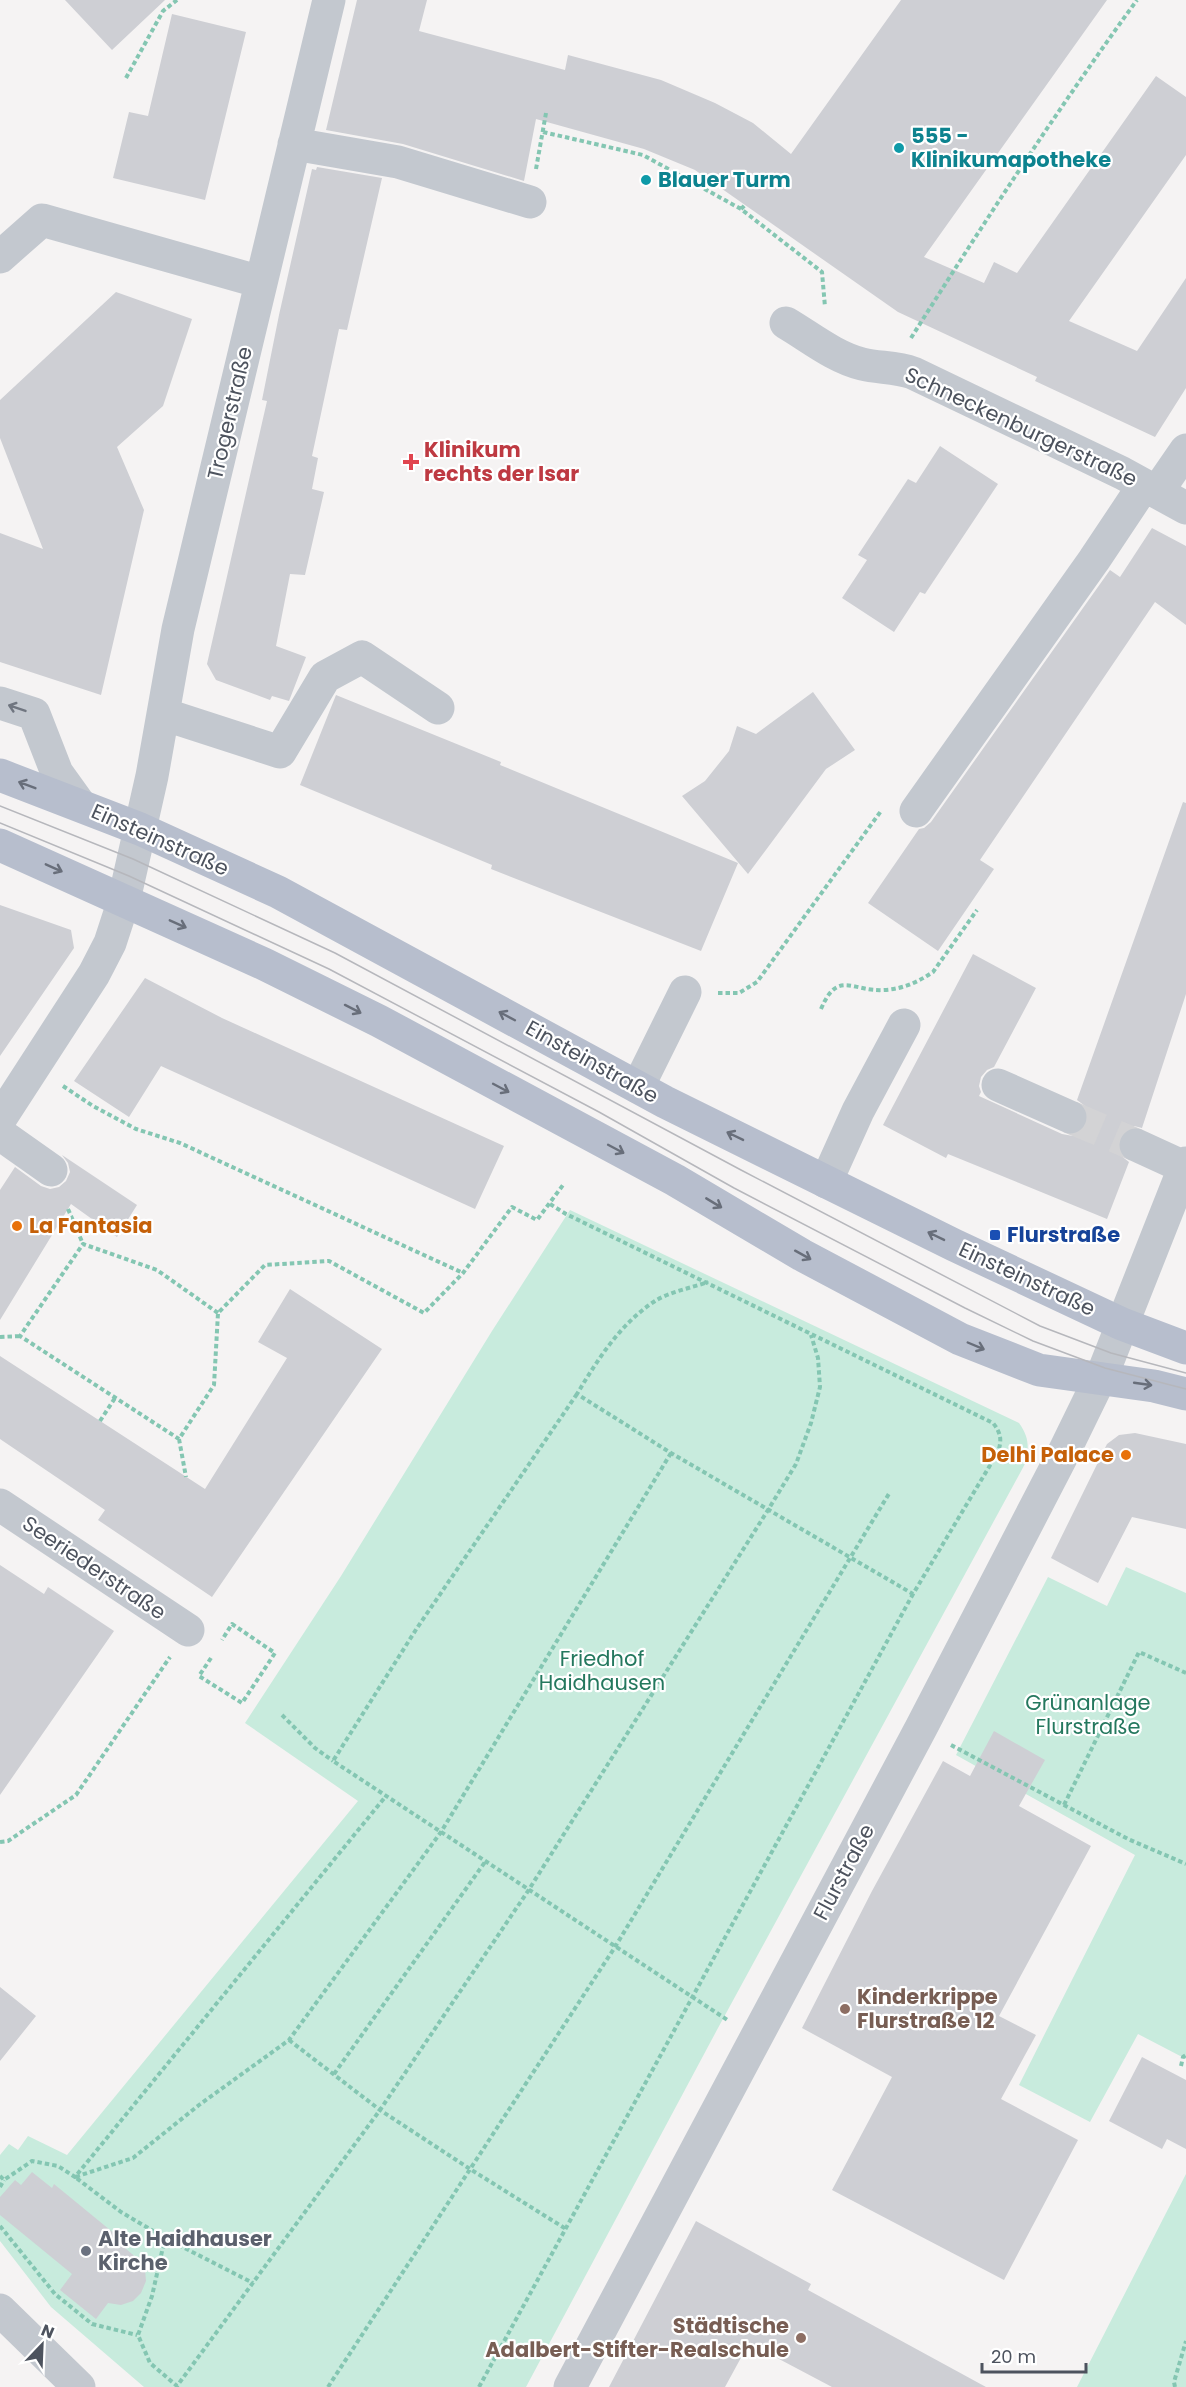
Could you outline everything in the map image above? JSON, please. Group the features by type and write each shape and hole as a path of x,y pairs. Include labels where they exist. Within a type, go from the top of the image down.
{"main road":[{"name":"Einsteinstraße","path":"0,775 291,889 638,1087 954,1245 1111,1352 1154,1386 1186,1394"},
{"name":"Einsteinstraße","path":"0,845 264,964 379,1022 675,1180 802,1255 960,1339 1039,1370 1111,1352 1186,1348"}],"street":[{"name":"Trogerstraße","path":"140,829 164,714 178,630 329,0"},
{"path":"294,144 398,162 530,202"},
{"path":"0,256 42,220 261,282"},
{"name":"Schneckenburgerstraße","path":"786,323 829,350 861,364 889,366 909,359 1186,508"},
{"name":"Schneckenburgerstraße","path":"1150,488 1186,450"},
{"path":"916,811 1087,569 1150,488"},
{"path":"164,714 280,752 325,677 362,657 438,708"},
{"path":"0,702 34,714 57,774 80,805"},
{"path":"0,1119 94,974 110,943 124,900 140,829"},
{"path":"638,1087 685,992"},
{"path":"826,1182 858,1111 904,1025"},
{"path":"998,1085 1070,1117"},
{"path":"0,1134 51,1170"},
{"path":"1136,1145 1185,1165"},
{"name":"Flurstraße","path":"570,2387 921,1728 1111,1352 1185,1165"},
{"name":"Seeriederstraße","path":"0,1506 188,1630"},
{"path":"0,2310 79,2387"}],"path":[{"path":"126,78 164,11 177,0"},
{"path":"909,359 993,208 1137,0"},
{"path":"530,202 546,113"},
{"path":"543,132 644,155 741,209 822,272 829,350"},
{"path":"741,209 746,204"},
{"path":"820,1009 833,987 844,984 883,990 898,988 923,979 933,972 977,910"},
{"path":"93,1106 136,1129 190,1148 463,1273"},
{"path":"186,1477 179,1440 214,1385 218,1313 265,1264 329,1261 424,1313 463,1273 512,1206 537,1220 563,1185"},
{"path":"478,2387 913,1594 1002,1442 999,1431 993,1423 566,1214 550,1204"},
{"path":"68,1209 83,1244 157,1270 218,1313"},
{"path":"20,1336 83,1244"},
{"path":"333,1761 417,1628 577,1394 597,1360 623,1327 656,1300 708,1282"},
{"path":"165,2238 152,2296 138,2335 150,2363 178,2386 380,2109 528,1891 768,1510 795,1464 811,1423 820,1387 818,1358 811,1335"},
{"path":"0,1337 20,1336 179,1440"},
{"path":"577,1394 671,1453 913,1594"},
{"path":"100,1421 115,1398"},
{"path":"75,2177 133,2158 198,2105 289,2040 441,1832 671,1453"},
{"path":"328,2387 615,1947 890,1492"},
{"path":"212,1656 199,1676 242,1703 275,1653 232,1624 223,1639"},
{"path":"0,1842 8,1841 76,1795 188,1630"},
{"path":"1064,1804 1139,1652 1186,1673"},
{"path":"282,1715 315,1748 333,1761 528,1891 756,2038"},
{"path":"921,1728 1128,1839 1186,1864"},
{"path":"75,2177 386,1796"},
{"path":"334,2074 485,1862"},
{"path":"289,2040 380,2109 566,2229"},
{"path":"1181,2066 1183,2057 1186,2055"},
{"path":"0,2187 2,2178 32,2161 58,2166 121,2212 165,2238 253,2283"},
{"path":"0,2226 56,2294 92,2324 138,2335"},
{"path":"1175,2387 1174,2382 1186,2341"}],"green space":[{"name":"Friedhof Haidhausen","path":"570,1210 1019,1423 1027,1442 1026,1462 718,2028 526,2387 144,2387 51,2307 0,2241 0,2155 9,2144 18,2150 28,2136 67,2155 358,1801 245,1723 341,1576 492,1331"},
{"name":"Grünanlage Flurstraße","path":"1126,1567 1186,1593 1186,2059 1138,2034 1090,2122 1019,2085 1135,1855 956,1755 1048,1577 1107,1606"},
{"path":"1186,2174 1186,2387 1077,2387"}],"building":[{"path":"65,0 165,0 112,50"},
{"path":"357,0 427,0 419,31 565,70 568,55 661,80 715,103 753,123 791,154 901,0 1107,0 924,257 984,283 994,262 1017,273 1156,76 1186,97 1186,155 1069,321 1137,351 1186,278 1186,388 1155,437 1035,381 1037,377 898,312 695,170 644,149 536,119 524,181 403,144 326,130"},
{"path":"172,14 246,32 205,200 113,178 129,112 148,116"},
{"path":"317,167 382,178 347,330 339,329 312,456 318,458 312,489 324,492 305,575 290,574 276,646 306,657 289,701 272,696 270,700 216,680 207,664 267,401 262,400 279,315 312,169 316,170"},
{"path":"116,292 192,319 163,406 117,447 144,510 101,695 0,662 0,533 43,549 0,438 0,400"},
{"path":"940,446 998,484 925,594 920,592 894,632 842,598 867,560 858,555 908,479 916,483"},
{"path":"1152,528 1186,546 1186,625 1155,602 980,860 994,869 938,951 868,903 919,829 931,822 1110,570 1120,577"},
{"path":"813,692 855,750 826,769 748,874 682,796 705,781 729,751 737,726 756,734"},
{"path":"336,695 501,762 500,765 738,863 701,951 491,869 492,865 300,785"},
{"path":"1183,802 1186,803 1186,994 1142,1128 1134,1126 1126,1129 1119,1138 1117,1146 1120,1155 1129,1162 1107,1219 948,1154 946,1158 883,1125 973,954 1036,988 994,1067 987,1070 981,1077 979,1096 1062,1134 1073,1136 1081,1132 1087,1124 1089,1114 1085,1106 1077,1100"},
{"path":"0,905 71,930 74,948 0,1056"},
{"path":"145,978 222,1018 504,1146 475,1209 161,1066 129,1117 74,1081"},
{"path":"62,1155 137,1205 117,1237 71,1204 0,1320 0,1190 15,1167 41,1186 50,1189 59,1187 66,1181 70,1172 68,1163"},
{"path":"290,1289 382,1349 212,1597 98,1520 105,1510 0,1439 0,1356 205,1489 287,1358 258,1342"},
{"path":"1135,1433 1186,1444 1186,1529 1132,1517 1098,1583 1051,1558 1107,1444 1119,1435"},
{"path":"0,1565 44,1594 48,1587 114,1631 0,1795"},
{"path":"994,1731 1045,1760 1019,1806 1091,1846 999,2016 1036,2035 1001,2099 1078,2140 1004,2280 832,2190 892,2077 802,2028 872,1891 943,1761 970,1776"},
{"path":"0,1987 36,2016 0,2061"},
{"path":"1142,2057 1186,2080 1186,2149 1167,2139 1162,2149 1109,2121"},
{"name":"Alte Haidhauser Kirche","path":"32,2172 52,2188 54,2184 121,2239 118,2242 139,2260 145,2269 146,2281 141,2293 133,2301 121,2305 108,2303 96,2319 60,2290 72,2274 0,2215 0,2197 15,2180 21,2185"},
{"path":"696,2221 811,2284 808,2290 986,2387 832,2387 749,2343 725,2387 609,2387"}],"tunnel":[{"path":"1070,1117 1136,1145"}],"tram line":[{"path":"0,806 133,859 335,953 741,1170 1040,1326 1111,1353 1186,1373"},
{"path":"0,823 129,876 329,969 599,1112 734,1188 1033,1341 1105,1368 1186,1389"}],"place":[{"name":"555 - Klinikumapotheke","path":"899,148"},
{"name":"Blauer Turm","path":"646,180"},
{"name":"Klinikum rechts der Isar","path":"411,462"},
{"name":"La Fantasia","path":"17,1226"},
{"name":"Flurstraße","path":"995,1235"},
{"name":"Delhi Palace","path":"1126,1455"},
{"name":"Kinderkrippe Flurstraße 12","path":"845,2009"},
{"name":"Alte Haidhauser Kirche","path":"86,2251"},
{"name":"Städtische Adalbert-Stifter-Realschule","path":"801,2338"}]}
